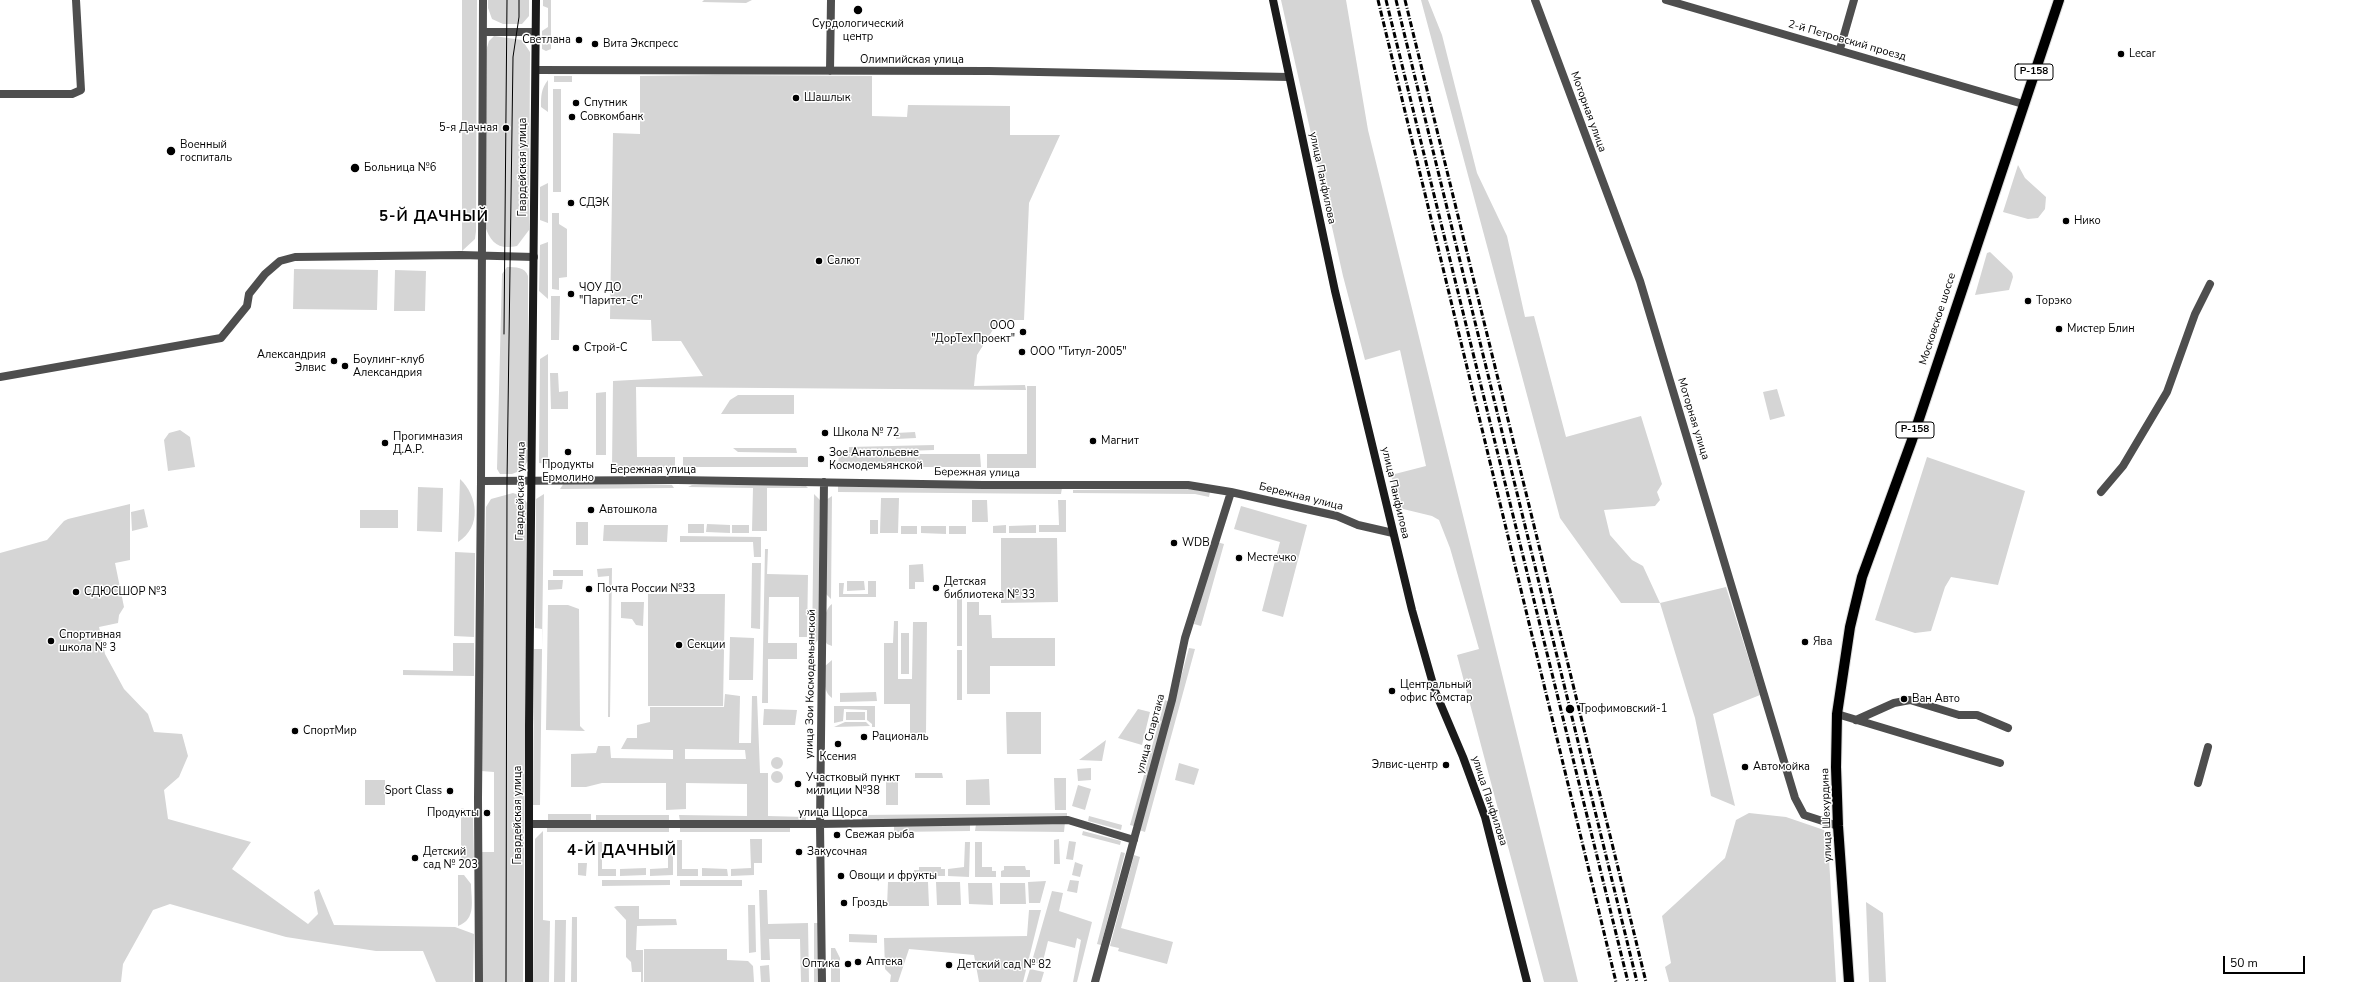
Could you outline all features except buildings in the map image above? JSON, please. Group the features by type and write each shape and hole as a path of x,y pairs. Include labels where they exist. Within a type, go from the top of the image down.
{"main road":[{"name":"Гвардейская улица","path":"529,982 536,0"},
{"name":"улица Панфилова","path":"1273,0 1335,291 1393,533 1429,674 1485,817 1527,982"},
{"name":"Московское шоссе","path":"1847,647 1862,577 1912,440 2058,0"},
{"name":"улица Шехурдина","path":"1847,647 1837,714 1838,826 1850,982"}],"street":[{"path":"0,94 72,94 81,90 76,0"},
{"path":"479,982 478,798 482,481 483,0"},
{"path":"830,71 832,0"},
{"name":"Моторная улица","path":"1535,0 1640,281 1795,798 1804,815 1838,826"},
{"name":"2-й Петровский проезд","path":"1666,0 1840,49 2023,104"},
{"path":"1840,49 1854,0"},
{"path":"483,32 535,32"},
{"name":"Олимпийская улица","path":"536,70 830,71 1289,78"},
{"path":"0,377 221,338 247,306 249,294 264,274 280,261 295,257 534,257"},
{"path":"2101,492 2123,466 2167,392 2195,314 2210,284"},
{"name":"Бережная улица","path":"482,481 1188,485 1231,492 1337,516 1358,524 1393,533"},
{"name":"улица Зои Космодемьянской","path":"822,982 820,824 824,482"},
{"name":"улица Спартака","path":"1095,982 1172,700 1185,638 1231,492"},
{"path":"1856,720 1894,703 1910,700 1959,715 1977,715 2008,728"},
{"path":"1837,714 2000,763"},
{"path":"2198,783 2208,747"},
{"name":"улица Щорса","path":"530,824 820,824 1068,820 1134,840"}],"shaded area":[{"path":"462,0 477,0 476,231 475,239 462,251"},
{"path":"488,0 529,0 529,16 522,24 503,24 492,19 488,8"},
{"path":"543,0 551,0 551,49 546,51 542,49 542,31 548,27 548,8 543,6"},
{"path":"704,0 752,0 746,3 702,2"},
{"path":"1281,0 1346,0 1368,130 1578,982 1544,982 1457,655 1479,649 1450,548 1439,520 1432,516 1399,508 1391,475 1426,466 1400,350 1365,360 1343,276"},
{"path":"1421,0 1428,0 1442,35 1477,173 1507,236 1525,317 1534,316 1566,437 1641,416 1662,484 1657,492 1660,500 1655,506 1604,510 1610,535 1632,560 1643,566 1660,603 1621,603 1560,518"},
{"path":"494,36 522,40 530,52 529,230 517,246 510,247 496,244 490,237 485,226 486,51 489,41"},
{"path":"554,76 572,76 572,82 554,82"},
{"name":"Салют","path":"640,76 872,76 872,116 907,117 908,105 1010,106 1010,135 1060,135 1029,203 1024,320 999,320 977,355 974,386 1025,385 1026,390 636,387 637,457 675,457 675,468 612,467 613,381 703,376 681,341 652,341 651,320 610,319 613,133 640,134"},
{"path":"548,80 548,112 541,107 541,99 544,86"},
{"path":"553,89 561,89 561,192 553,192"},
{"path":"2018,165 2025,178 2046,197 2045,209 2038,218 2028,219 2003,212"},
{"path":"548,183 548,223 540,220 540,187"},
{"path":"552,213 559,213 559,224 567,229 567,277 559,278 559,290 552,289"},
{"path":"548,242 548,299 539,291 540,245"},
{"path":"1990,252 2012,273 2013,277 2009,290 1975,295 1987,253"},
{"path":"507,267 517,267 522,269 528,276 528,461 522,470 512,474 500,474 497,469 502,274"},
{"path":"294,269 378,270 377,310 293,309"},
{"path":"395,270 426,271 425,311 394,311"},
{"path":"551,296 560,296 559,340 551,340"},
{"path":"548,354 548,464 539,463 540,359"},
{"path":"550,373 558,373 559,392 568,391 568,409 551,409"},
{"path":"1027,386 1036,386 1036,468 987,468 987,454 1027,454"},
{"path":"1777,389 1785,416 1770,420 1763,392"},
{"path":"606,392 606,455 596,455 596,393"},
{"path":"738,395 794,395 794,414 721,414 730,400"},
{"path":"180,430 190,437 195,467 168,471 164,440 169,433"},
{"path":"915,432 916,438 896,439 896,433"},
{"path":"934,445 934,450 849,453 849,447"},
{"path":"733,448 796,448 797,453 738,452"},
{"path":"839,454 980,454 981,467 838,467"},
{"path":"683,457 808,457 808,467 683,467"},
{"path":"1927,457 2025,491 1998,585 1951,577 1945,587 1931,631 1915,633 1875,620"},
{"path":"460,479 471,494 475,511 471,528 466,536 458,542"},
{"path":"564,483 672,485 674,488 560,489"},
{"path":"804,484 808,488 767,488 767,531 752,531 753,488 688,487 692,485"},
{"path":"838,484 1062,488 1061,494 838,492"},
{"path":"418,487 443,488 442,532 417,531"},
{"path":"1187,489 1210,492 1209,497 1195,494 1073,493 1073,490"},
{"path":"513,493 522,496 527,503 523,982 483,982 481,852 494,852 494,772 481,771 486,507 491,499"},
{"path":"544,494 540,805 533,805 534,649 542,649 542,629 535,628 536,499"},
{"path":"814,494 820,500 818,640 812,646"},
{"path":"832,496 831,599 826,594 826,500"},
{"path":"881,498 899,498 898,533 880,533"},
{"path":"972,500 987,500 988,522 972,522"},
{"path":"1058,500 1066,500 1066,532 1039,532 1039,525 1059,525"},
{"path":"130,504 130,560 115,563 124,607 119,615 118,623 99,627 105,654 124,689 148,714 154,732 182,734 188,756 179,777 164,790 168,819 251,842 232,869 308,924 318,914 314,892 319,889 334,925 455,927 474,934 473,982 436,982 423,951 376,951 286,937 170,904 153,910 123,964 121,982 0,982 0,553 47,540 64,521 68,519"},
{"path":"1241,506 1307,525 1283,617 1262,611 1280,542 1234,529"},
{"path":"144,509 148,527 132,531 131,512"},
{"path":"360,510 398,510 398,528 360,528"},
{"path":"870,520 878,520 878,534 870,534"},
{"path":"576,522 588,522 588,545 576,545"},
{"path":"688,524 704,524 704,533 688,533"},
{"path":"707,524 730,525 730,533 706,532"},
{"path":"604,525 668,525 667,542 603,541"},
{"path":"732,525 749,525 749,533 732,533"},
{"path":"1006,525 1006,533 993,533 993,526"},
{"path":"1036,525 1036,533 1009,533 1009,526"},
{"path":"901,526 917,526 917,534 901,534"},
{"path":"921,526 946,526 946,534 921,533"},
{"path":"949,526 966,526 966,534 949,534"},
{"path":"680,536 761,537 761,557 754,557 753,542 680,542"},
{"path":"1001,538 1057,538 1058,602 1001,603"},
{"path":"1217,542 1224,544 1201,626 1194,624"},
{"path":"765,549 768,549 767,574 808,575 807,637 799,637 799,597 769,597 768,643 797,643 797,659 768,659 768,703 762,703"},
{"path":"455,552 475,553 474,637 454,636"},
{"path":"752,563 761,563 760,629 751,628"},
{"path":"923,564 924,582 915,582 915,589 909,589 909,565"},
{"path":"612,568 610,717 608,717 609,576 598,577 597,569"},
{"path":"553,570 583,570 583,576 553,576"},
{"path":"548,580 563,580 562,589 548,590"},
{"path":"847,581 864,581 865,590 847,591"},
{"path":"868,581 876,581 876,597 839,597 839,583 844,583 843,594 868,594"},
{"path":"1726,587 1760,695 1713,714 1735,806 1711,796 1695,718 1660,603"},
{"path":"648,594 725,594 723,706 648,706"},
{"path":"957,599 962,599 962,646 957,646"},
{"path":"621,602 644,602 643,626 636,625 632,619 621,618"},
{"path":"967,602 979,602 979,615 991,615 992,638 1055,638 1055,666 990,666 990,694 967,694"},
{"path":"832,604 832,646 827,644 825,640 824,622 827,611"},
{"path":"548,605 568,605 579,609 580,726 585,731 546,730"},
{"path":"894,621 898,621 898,679 912,679 913,622 927,622 926,734 910,733 910,704 884,704 884,643 893,643"},
{"path":"901,633 909,633 909,674 901,674"},
{"path":"730,637 754,638 753,680 729,680"},
{"path":"453,643 474,643 474,676 403,675 403,670 453,671"},
{"path":"1189,648 1195,649 1145,832 1139,830"},
{"path":"957,650 962,650 962,700 957,700"},
{"path":"832,660 832,698 825,688 825,666"},
{"path":"876,692 877,701 840,702 840,693"},
{"path":"725,694 740,696 739,743 751,743 752,696 757,696 760,773 768,773 768,816 806,817 806,822 680,821 679,815 747,816 747,784 686,783 686,809 666,810 666,783 602,783 586,787 571,787 571,754 596,753 598,746 610,746 611,758 673,759 673,750 621,749 627,738 637,738 637,725 650,722 650,707 724,707","holes":["685,749 745,750 746,759 685,759"]},
{"path":"1165,700 1169,702 1134,826 1130,825"},
{"path":"834,706 875,706 875,727 872,727 872,724 867,720 867,710 844,709 843,721 834,723"},
{"path":"764,709 797,710 795,725 763,725"},
{"path":"1138,709 1150,712 1142,745 1118,738"},
{"path":"846,712 865,712 865,720 846,720"},
{"path":"1006,712 1041,712 1041,754 1007,754"},
{"path":"845,722 866,722 870,726 834,727"},
{"path":"1106,740 1102,761 1079,760"},
{"path":"775,757 779,757 783,763 779,769 775,769 771,765 771,761"},
{"path":"1179,763 1199,769 1194,785 1175,780"},
{"path":"1091,768 1091,780 1078,781 1077,769"},
{"path":"777,771 781,773 783,777 781,781 777,783 773,781 771,777 773,773"},
{"path":"915,773 942,773 943,778 915,778"},
{"path":"886,777 898,777 898,805 886,805"},
{"path":"1054,778 1066,778 1066,810 1055,810"},
{"path":"989,779 990,805 966,805 966,780"},
{"path":"365,780 385,780 385,805 365,805"},
{"path":"1078,785 1091,789 1085,810 1072,806"},
{"path":"461,808 471,811 473,815 474,857 471,862 461,867"},
{"path":"1067,813 1067,819 862,821 862,815"},
{"path":"1749,813 1786,817 1824,830 1828,840 1836,982 1669,982 1665,967 1671,963 1662,916 1725,858 1736,820"},
{"path":"548,814 591,814 591,821 548,821"},
{"path":"596,815 669,815 669,821 596,821"},
{"path":"1089,816 1122,825 1121,830 1088,821"},
{"path":"1065,822 1064,832 975,831 976,824"},
{"path":"970,824 970,831 894,832 894,825"},
{"path":"547,826 669,826 669,832 547,832"},
{"path":"680,826 790,826 790,832 680,832"},
{"path":"543,831 543,920 550,921 549,982 533,982 535,839"},
{"path":"1083,831 1121,841 1120,845 1082,835"},
{"path":"750,839 762,839 762,863 754,863 754,875 731,876 731,869 751,868"},
{"path":"1059,839 1060,864 1054,864 1054,840"},
{"path":"668,840 673,840 673,875 650,876 650,869 668,868"},
{"path":"677,840 682,840 682,869 698,869 698,876 677,876"},
{"path":"1069,841 1076,842 1073,860 1066,859"},
{"path":"598,842 602,842 602,869 616,869 616,876 598,876"},
{"path":"965,842 970,842 969,877 948,876 948,869 964,867"},
{"path":"975,842 982,842 982,867 992,867 992,871 996,871 996,877 975,877"},
{"path":"1121,852 1125,853 1101,945 1097,944"},
{"path":"1134,855 1140,857 1121,928 1173,942 1167,964 1118,951 1119,948 1110,946"},
{"path":"1075,862 1083,865 1080,877 1072,875"},
{"path":"578,863 587,863 586,876 578,875"},
{"path":"1004,866 1025,866 1026,870 1030,870 1030,877 1001,877 1001,871 1004,870"},
{"path":"919,867 941,867 941,869 945,869 945,876 914,876 914,870 919,870"},
{"path":"646,868 646,875 620,876 620,869"},
{"path":"702,868 727,869 728,876 702,876"},
{"path":"458,875 464,875 471,884 472,908 468,919 458,926"},
{"path":"602,880 670,880 670,885 602,886"},
{"path":"680,880 742,880 742,886 680,886"},
{"path":"1070,880 1079,881 1077,893 1067,891"},
{"path":"1046,881 1040,903 1029,903 1028,882"},
{"path":"888,882 928,882 929,906 887,906"},
{"path":"936,882 960,882 961,905 937,905"},
{"path":"968,883 992,883 993,905 969,904"},
{"path":"1000,883 1025,883 1026,904 1000,904"},
{"path":"759,890 767,890 768,924 808,923 809,982 801,982 800,939 769,939 770,960 761,960"},
{"path":"1052,891 1063,893 1059,911 1092,922 1077,982 1073,982 1081,940 1077,938 1075,948 1048,941 1042,965 1032,961"},
{"path":"1866,902 1883,913 1886,982 1869,982"},
{"path":"748,905 755,905 756,952 749,953"},
{"path":"639,906 639,919 676,919 677,925 637,926 636,950 643,950 643,982 641,982 641,972 632,972 631,962 626,957 626,920 614,907"},
{"path":"1029,910 1041,910 1023,982 979,982 974,955 909,949 898,982 890,982 891,975 885,969 884,938 1027,936"},
{"path":"572,917 577,917 577,982 571,982"},
{"path":"555,920 566,920 565,982 554,982"},
{"path":"814,923 819,923 820,982 814,982"},
{"path":"849,934 877,935 877,943 849,942"},
{"path":"831,948 835,948 840,958 840,982 831,982"},
{"path":"644,949 727,949 727,960 748,961 753,966 754,982 644,982"},
{"path":"769,965 770,982 761,982 760,966"},
{"path":"1030,969 1044,972 1041,982 1026,982"}],"tram line":[{"path":"504,334 507,0"},
{"path":"506,982 507,481 513,57 519,17 519,0"}],"railway":[{"path":"1378,0 1616,982"},
{"path":"1386,0 1628,982"},
{"path":"1396,0 1637,982"},
{"path":"1405,0 1646,982"}],"place":[{"name":"Сурдологический центр","path":"858,10"},
{"name":"Светлана","path":"579,40"},
{"name":"Вита Экспресс","path":"595,44"},
{"name":"Lecar","path":"2121,54"},
{"name":"Шашлык","path":"796,98"},
{"name":"Спутник","path":"576,103"},
{"name":"Совкомбанк","path":"572,117"},
{"name":"5-я Дачная","path":"506,128"},
{"name":"Военный госпиталь","path":"171,151"},
{"name":"Больница №6","path":"355,168"},
{"name":"СДЭК","path":"571,203"},
{"name":"Нико","path":"2066,221"},
{"name":"Салют","path":"819,261"},
{"name":"ЧОУ ДО \"Паритет-С\"","path":"571,294"},
{"name":"Торэко","path":"2028,301"},
{"name":"Мистер Блин","path":"2059,329"},
{"name":"ООО \"ДорТехПроект\"","path":"1023,332"},
{"name":"Строй-С","path":"576,348"},
{"name":"ООО \"Титул-2005\"","path":"1022,352"},
{"name":"Александрия Элвис","path":"334,361"},
{"name":"Боулинг-клуб Александрия","path":"345,366"},
{"name":"Школа № 72","path":"825,433"},
{"name":"Магнит","path":"1093,441"},
{"name":"Прогимназия Д.А.Р.","path":"385,443"},
{"name":"Продукты Ермолино","path":"568,452"},
{"name":"Зое Анатольевне Космодемьянской","path":"821,459"},
{"name":"Автошкола","path":"591,510"},
{"name":"WDB","path":"1174,543"},
{"name":"Местечко","path":"1239,558"},
{"name":"Детская библиотека № 33","path":"936,588"},
{"name":"Почта России №33","path":"589,589"},
{"name":"СДЮСШОР №3","path":"76,592"},
{"name":"Спортивная школа № 3","path":"51,641"},
{"name":"Ява","path":"1805,642"},
{"name":"Секции","path":"679,645"},
{"name":"Центральный офис Комстар","path":"1392,691"},
{"name":"Ван Авто","path":"1904,699"},
{"name":"Трофимовский-1","path":"1570,709"},
{"name":"СпортМир","path":"295,731"},
{"name":"Рациональ","path":"864,737"},
{"name":"Ксения","path":"838,744"},
{"name":"Элвис-центр","path":"1446,765"},
{"name":"Автомойка","path":"1745,767"},
{"name":"Участковый пункт милиции №38","path":"798,784"},
{"name":"Sport Class","path":"450,791"},
{"name":"Продукты","path":"487,813"},
{"name":"Свежая рыба","path":"837,835"},
{"name":"Закусочная","path":"799,852"},
{"name":"Детский сад № 203","path":"415,858"},
{"name":"Овощи и фрукты","path":"841,876"},
{"name":"Гроздь","path":"844,903"},
{"name":"Аптека","path":"858,962"},
{"name":"Оптика","path":"848,964"},
{"name":"Детский сад № 82","path":"949,965"}],"district":[{"name":"5-Й ДАЧНЫЙ","path":"434,217"},
{"name":"4-Й ДАЧНЫЙ","path":"622,851"}]}
